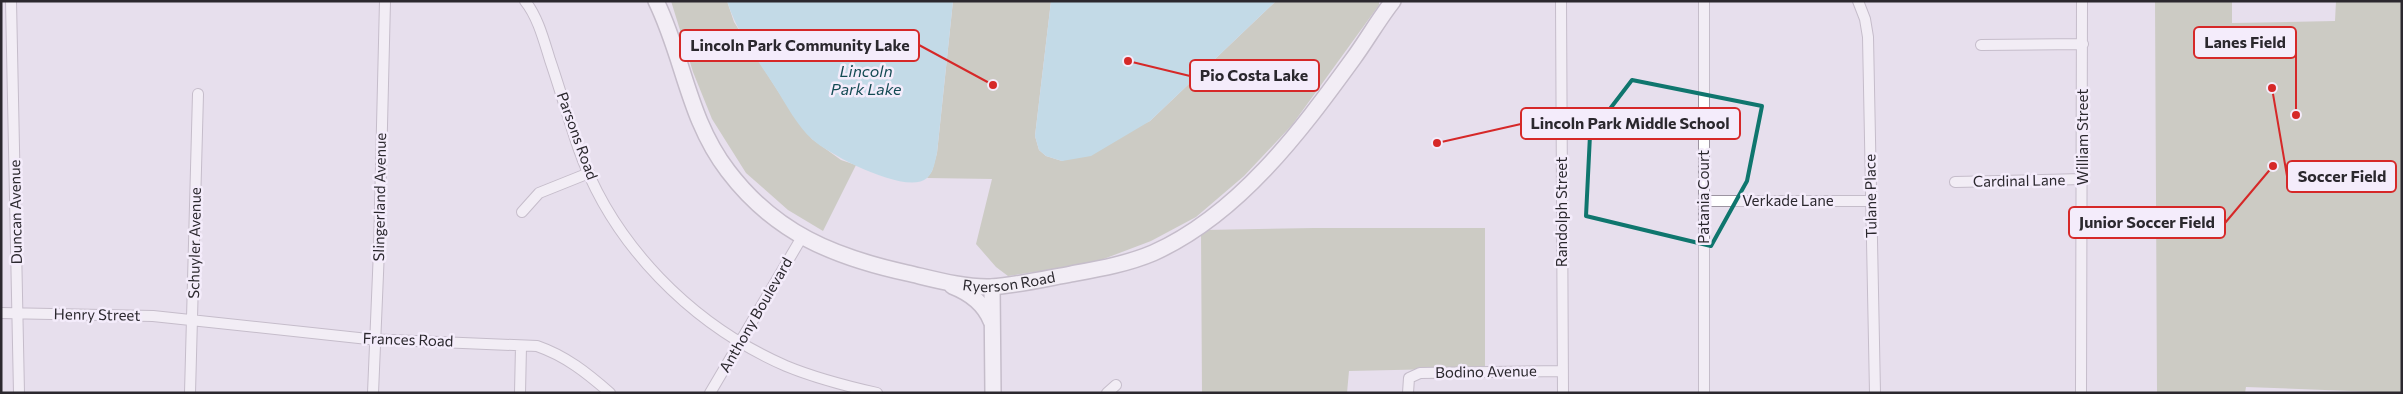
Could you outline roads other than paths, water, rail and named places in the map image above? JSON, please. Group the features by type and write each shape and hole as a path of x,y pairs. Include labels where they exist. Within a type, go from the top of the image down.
{"main road":[{"name":"Ryerson Road","path":"656,1 692,108 714,151 748,194 778,221 802,237 850,258 915,274 992,287 1098,269 1140,258 1176,241 1201,224 1244,190 1286,144 1319,105 1393,1"},
{"path":"915,274 955,287 972,296 983,306 992,323"},
{"path":"992,287 993,393"}],"street":[{"name":"Duncan Avenue","path":"11,1 19,393"},
{"name":"Slingerland Avenue","path":"373,393 385,1"},
{"name":"Parsons Road","path":"525,1 530,7 545,42 589,174 617,224 654,272 694,310 740,343 788,366 822,379 877,393"},
{"name":"Randolph Street","path":"1561,1 1563,393"},
{"name":"Patania Court","path":"1704,1 1704,393"},
{"name":"Tulane Place","path":"1858,1 1865,19 1868,37 1875,393"},
{"name":"William Street","path":"2081,393 2082,1"},
{"path":"1981,45 2083,44"},
{"name":"Schuyler Avenue","path":"190,393 198,94"},
{"path":"522,212 539,192 589,174"},
{"name":"Cardinal Lane","path":"1955,182 2083,179"},
{"name":"Verkade Lane","path":"1704,201 1871,201"},
{"name":"Anthony Boulevard","path":"710,393 802,237"},
{"name":"Henry Street","path":"1,313 153,316 193,321"},
{"name":"Frances Road","path":"193,321 376,339 537,346 555,352 581,368 610,393"},
{"path":"520,393 521,346"},
{"name":"Bodino Avenue","path":"1408,393 1411,377 1420,373 1563,371"},
{"path":"1108,393 1116,385"}],"water":[{"name":"Lincoln Park Lake","path":"727,1 953,1 937,153 929,176 917,182 903,182 887,178 835,155 813,140 797,122 748,46 736,24"},
{"path":"1051,1 1276,1 1150,121 1091,156 1062,161 1046,156 1039,150 1035,136"}],"place":[{"name":"Pio Costa Lake","path":"1128,61"},
{"name":"Lincoln Park Community Lake","path":"993,85"},
{"name":"Soccer Field","path":"2272,88"},
{"name":"Lanes Field","path":"2296,115"},
{"name":"Lincoln Park Middle School","path":"1437,143"},
{"name":"Junior Soccer Field","path":"2273,166"}]}
